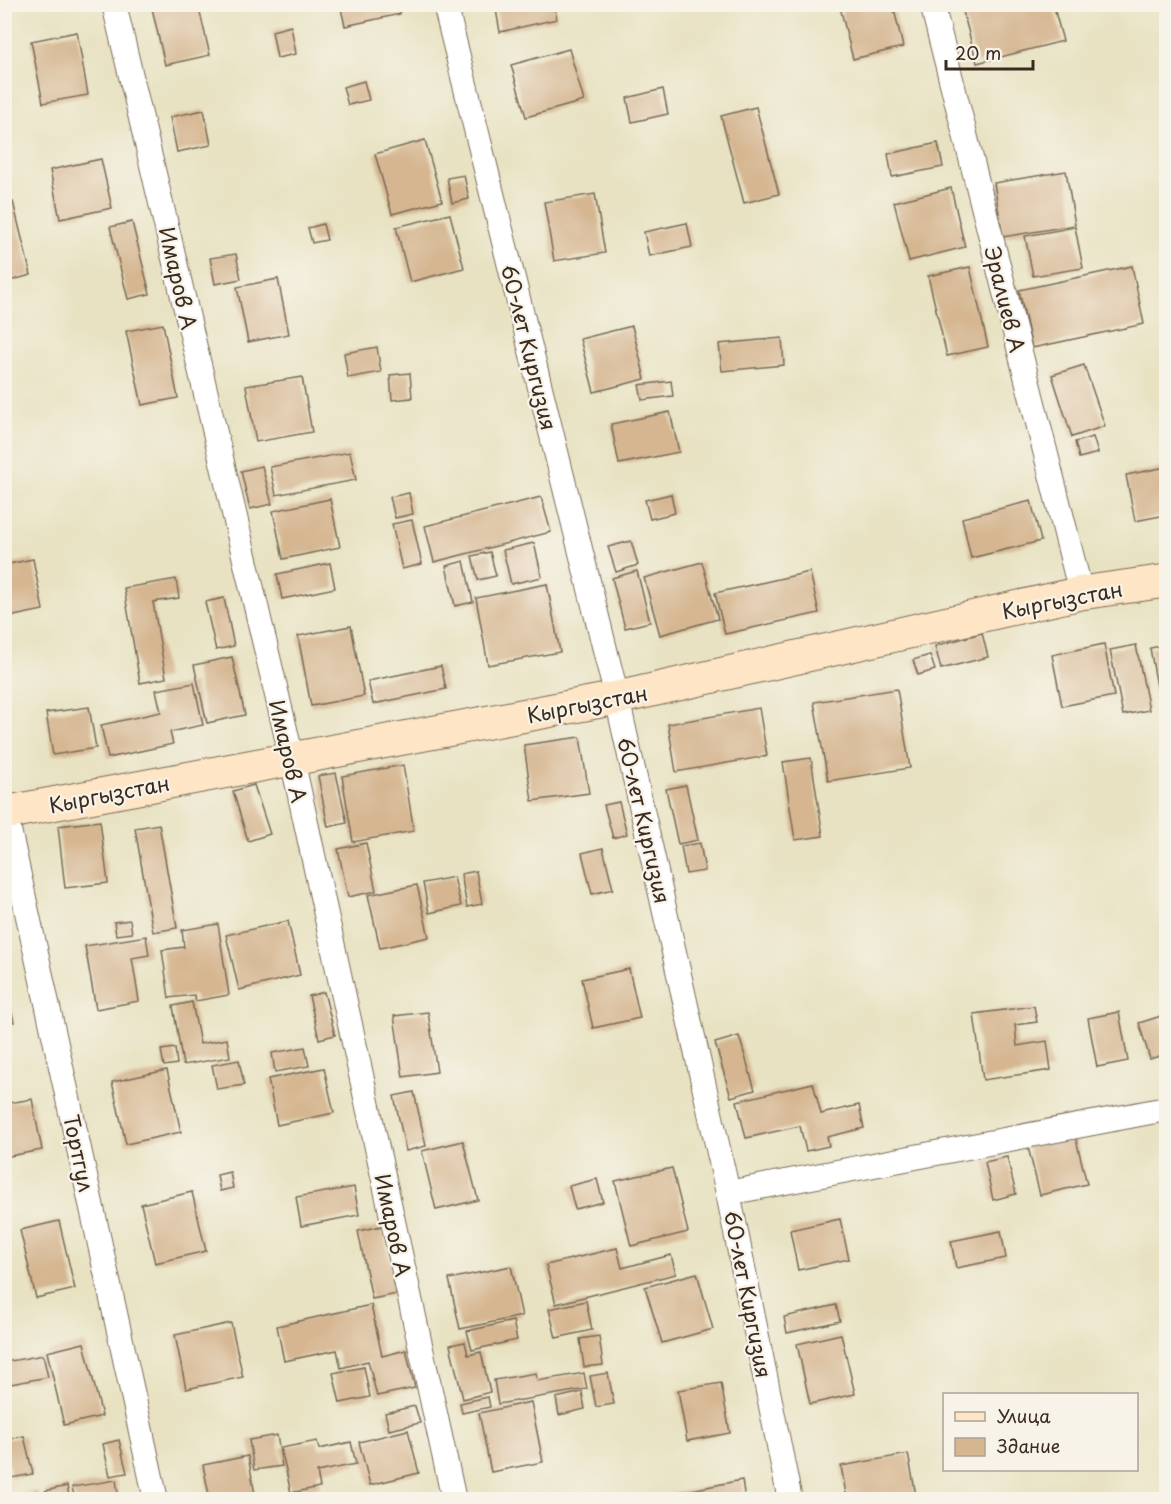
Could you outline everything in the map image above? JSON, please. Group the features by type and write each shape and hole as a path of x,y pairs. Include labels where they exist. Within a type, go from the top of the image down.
{"street":[{"name":"Имаров А","path":"114,4 292,759 453,1500"},
{"name":"60-лет Киргизия","path":"445,4 617,698 728,1193 790,1500"},
{"name":"Эралиев А","path":"932,4 1081,593"},
{"name":"Кыргызстан","path":"5,811 617,698 1081,593 1167,581"},
{"name":"Тортгул","path":"5,811 156,1500"},
{"path":"728,1193 1167,1110"}],"building":[{"path":"151,4 198,4 210,55 165,65"},
{"path":"340,4 398,4 400,14 345,26"},
{"path":"495,4 554,4 557,19 500,32"},
{"path":"977,4 1053,4 1063,41 977,63 962,8"},
{"path":"893,5 903,47 853,59 840,7"},
{"path":"291,26 296,54 277,58 272,31"},
{"path":"77,32 88,95 43,103 31,41"},
{"path":"569,49 584,101 526,117 511,65"},
{"path":"364,81 369,100 348,105 343,87"},
{"path":"663,89 668,114 632,122 627,98"},
{"path":"756,107 779,194 744,203 721,116"},
{"path":"204,110 211,145 177,152 170,117"},
{"path":"425,140 442,201 392,214 375,154"},
{"path":"938,143 943,167 892,177 888,154"},
{"path":"101,159 112,208 60,219 50,170"},
{"path":"1066,171 1075,225 1003,237 994,183"},
{"path":"464,175 469,199 452,203 447,178"},
{"path":"951,188 965,247 909,261 894,202"},
{"path":"595,194 605,253 554,261 544,202"},
{"path":"13,202 31,275 6,282 5,204"},
{"path":"450,214 464,268 410,282 396,227"},
{"path":"132,222 150,294 128,299 110,227"},
{"path":"687,223 692,247 649,256 644,232"},
{"path":"323,224 327,240 312,243 308,228"},
{"path":"1075,227 1083,268 1033,276 1025,236"},
{"path":"236,254 241,279 215,284 210,258"},
{"path":"1132,266 1144,324 1032,348 1019,290"},
{"path":"970,267 988,347 947,356 928,276"},
{"path":"278,279 289,334 248,342 237,287"},
{"path":"163,324 178,398 142,405 126,331"},
{"path":"632,326 645,379 594,392 580,339"},
{"path":"782,338 784,365 722,371 719,344"},
{"path":"377,347 381,372 348,378 344,353"},
{"path":"1084,365 1105,426 1072,437 1052,375"},
{"path":"410,373 412,398 392,400 390,375"},
{"path":"302,377 312,432 256,442 246,386"},
{"path":"671,381 673,396 642,400 639,385"},
{"path":"670,412 679,452 619,464 611,424"},
{"path":"1093,437 1098,453 1079,458 1075,442"},
{"path":"350,452 356,480 276,495 270,467"},
{"path":"262,466 272,504 250,509 241,471"},
{"path":"1166,467 1166,515 1135,521 1126,475"},
{"path":"409,493 413,514 395,518 390,497"},
{"path":"671,494 675,513 650,519 645,500"},
{"path":"541,497 551,532 434,562 425,526"},
{"path":"330,499 340,547 283,559 273,511"},
{"path":"1031,501 1041,541 971,558 962,518"},
{"path":"412,520 422,564 402,569 392,524"},
{"path":"631,541 638,565 616,572 608,547"},
{"path":"534,543 542,577 511,584 503,550"},
{"path":"490,552 496,576 478,580 472,556"},
{"path":"33,559 43,610 4,618 4,565"},
{"path":"464,561 473,602 455,606 446,566"},
{"path":"702,562 718,619 660,635 644,578"},
{"path":"330,563 335,588 282,599 277,574"},
{"path":"637,571 650,622 625,628 612,578"},
{"path":"810,572 819,613 725,634 715,593"},
{"path":"176,579 179,598 153,602 166,678 140,683 124,588"},
{"path":"547,584 560,652 488,665 476,598"},
{"path":"224,598 234,646 216,650 205,602"},
{"path":"351,626 364,696 311,706 298,636"},
{"path":"982,633 988,657 941,669 935,646"},
{"path":"1104,644 1114,696 1062,706 1052,655"},
{"path":"1136,645 1149,710 1123,715 1110,650"},
{"path":"1166,645 1166,702 1160,703 1150,648"},
{"path":"930,655 935,670 918,675 913,660"},
{"path":"232,657 245,715 207,723 194,665"},
{"path":"441,666 446,689 373,704 368,681"},
{"path":"194,683 203,725 170,732 173,744 108,758 101,725 161,712 156,690"},
{"path":"897,689 910,768 828,781 814,702"},
{"path":"89,707 96,748 53,755 46,713"},
{"path":"759,708 767,756 676,772 668,724"},
{"path":"580,737 589,793 532,801 524,745"},
{"path":"811,758 823,836 795,840 783,762"},
{"path":"403,765 414,831 353,842 342,776"},
{"path":"336,773 347,823 328,827 318,776"},
{"path":"254,785 270,834 248,841 233,791"},
{"path":"686,785 698,840 678,844 666,789"},
{"path":"619,802 627,834 613,838 604,805"},
{"path":"100,821 108,883 65,888 58,826"},
{"path":"159,824 177,928 153,932 135,828"},
{"path":"366,843 376,891 348,897 338,849"},
{"path":"700,843 705,871 686,874 681,846"},
{"path":"603,848 613,889 592,894 582,853"},
{"path":"476,871 482,904 467,907 461,874"},
{"path":"454,877 461,906 429,913 423,883"},
{"path":"417,885 429,937 380,948 368,895"},
{"path":"130,920 132,933 116,935 114,922"},
{"path":"288,921 300,975 239,990 226,935"},
{"path":"218,924 229,995 196,1001 194,995 169,998 162,950 184,947 182,930"},
{"path":"146,936 149,955 132,958 139,1001 96,1009 85,946"},
{"path":"629,969 640,1018 593,1028 582,979"},
{"path":"4,982 14,1022 4,1024"},
{"path":"324,992 335,1035 319,1039 309,996"},
{"path":"192,1002 200,1044 227,1039 230,1057 183,1065 173,1006"},
{"path":"1034,1006 1037,1022 1015,1025 1017,1046 1047,1041 1051,1070 983,1080 974,1014"},
{"path":"428,1012 437,1072 403,1077 394,1016"},
{"path":"1119,1012 1128,1061 1097,1067 1088,1018"},
{"path":"1161,1016 1166,1034 1166,1054 1150,1059 1139,1023"},
{"path":"739,1036 755,1090 731,1097 715,1043"},
{"path":"305,1047 309,1066 275,1072 272,1053"},
{"path":"175,1048 177,1064 164,1066 161,1050"},
{"path":"239,1060 244,1085 217,1089 212,1065"},
{"path":"324,1068 334,1113 277,1125 268,1079"},
{"path":"167,1070 181,1132 126,1144 112,1082"},
{"path":"813,1083 821,1114 859,1105 864,1128 827,1137 829,1146 806,1151 800,1126 746,1138 737,1101"},
{"path":"414,1092 426,1146 406,1151 394,1096"},
{"path":"32,1099 42,1150 4,1157 4,1104"},
{"path":"1074,1131 1087,1184 1040,1195 1027,1143"},
{"path":"463,1141 478,1200 436,1210 422,1151"},
{"path":"1007,1157 1016,1194 993,1200 985,1162"},
{"path":"672,1168 688,1232 631,1246 615,1181"},
{"path":"230,1172 233,1188 220,1191 217,1175"},
{"path":"597,1179 603,1202 575,1209 569,1186"},
{"path":"354,1187 359,1215 301,1226 296,1197"},
{"path":"192,1192 206,1251 155,1263 141,1204"},
{"path":"840,1219 849,1259 798,1270 790,1230"},
{"path":"59,1221 75,1289 36,1298 20,1230"},
{"path":"382,1226 397,1294 372,1299 358,1231"},
{"path":"1001,1231 1006,1258 956,1268 951,1241"},
{"path":"617,1248 622,1268 671,1255 676,1274 556,1304 546,1265"},
{"path":"511,1266 522,1316 460,1329 449,1279"},
{"path":"697,1273 713,1329 662,1343 645,1287"},
{"path":"586,1301 592,1330 556,1338 549,1309"},
{"path":"371,1305 382,1356 406,1350 415,1388 377,1396 368,1361 341,1368 337,1350 284,1361 277,1326"},
{"path":"836,1305 840,1321 787,1333 784,1317"},
{"path":"513,1321 517,1340 472,1350 467,1331"},
{"path":"231,1323 243,1377 186,1389 175,1335"},
{"path":"841,1334 855,1394 810,1404 797,1344"},
{"path":"599,1336 603,1365 584,1367 580,1339"},
{"path":"465,1342 468,1355 481,1352 490,1392 463,1399 450,1345"},
{"path":"84,1343 102,1416 64,1425 47,1352"},
{"path":"43,1355 48,1377 5,1385 5,1362"},
{"path":"364,1367 370,1397 340,1403 333,1373"},
{"path":"536,1373 537,1381 584,1373 587,1389 498,1404 494,1380"},
{"path":"608,1373 614,1404 596,1407 590,1376"},
{"path":"721,1383 730,1433 687,1441 678,1390"},
{"path":"582,1392 585,1409 559,1415 556,1398"},
{"path":"488,1397 490,1407 462,1413 460,1403"},
{"path":"531,1402 543,1462 491,1472 479,1413"},
{"path":"415,1406 420,1423 389,1430 385,1413"},
{"path":"408,1430 419,1473 370,1485 359,1442"},
{"path":"277,1435 282,1466 254,1470 249,1440"},
{"path":"24,1436 33,1474 11,1478 4,1440"},
{"path":"119,1440 127,1473 110,1476 103,1444"},
{"path":"317,1441 319,1449 351,1442 356,1464 317,1472 320,1487 291,1493 281,1448"},
{"path":"908,1454 916,1495 888,1500 847,1500 841,1466"},
{"path":"248,1456 256,1500 210,1500 203,1465"},
{"path":"116,1480 119,1500 75,1500 72,1487"},
{"path":"742,1480 745,1500 672,1500 671,1494"},
{"path":"67,1486 70,1500 47,1500 45,1491"},
{"path":"38,1491 39,1500 24,1500 23,1493"},
{"path":"404,1495 405,1500 389,1500 389,1499"}]}
